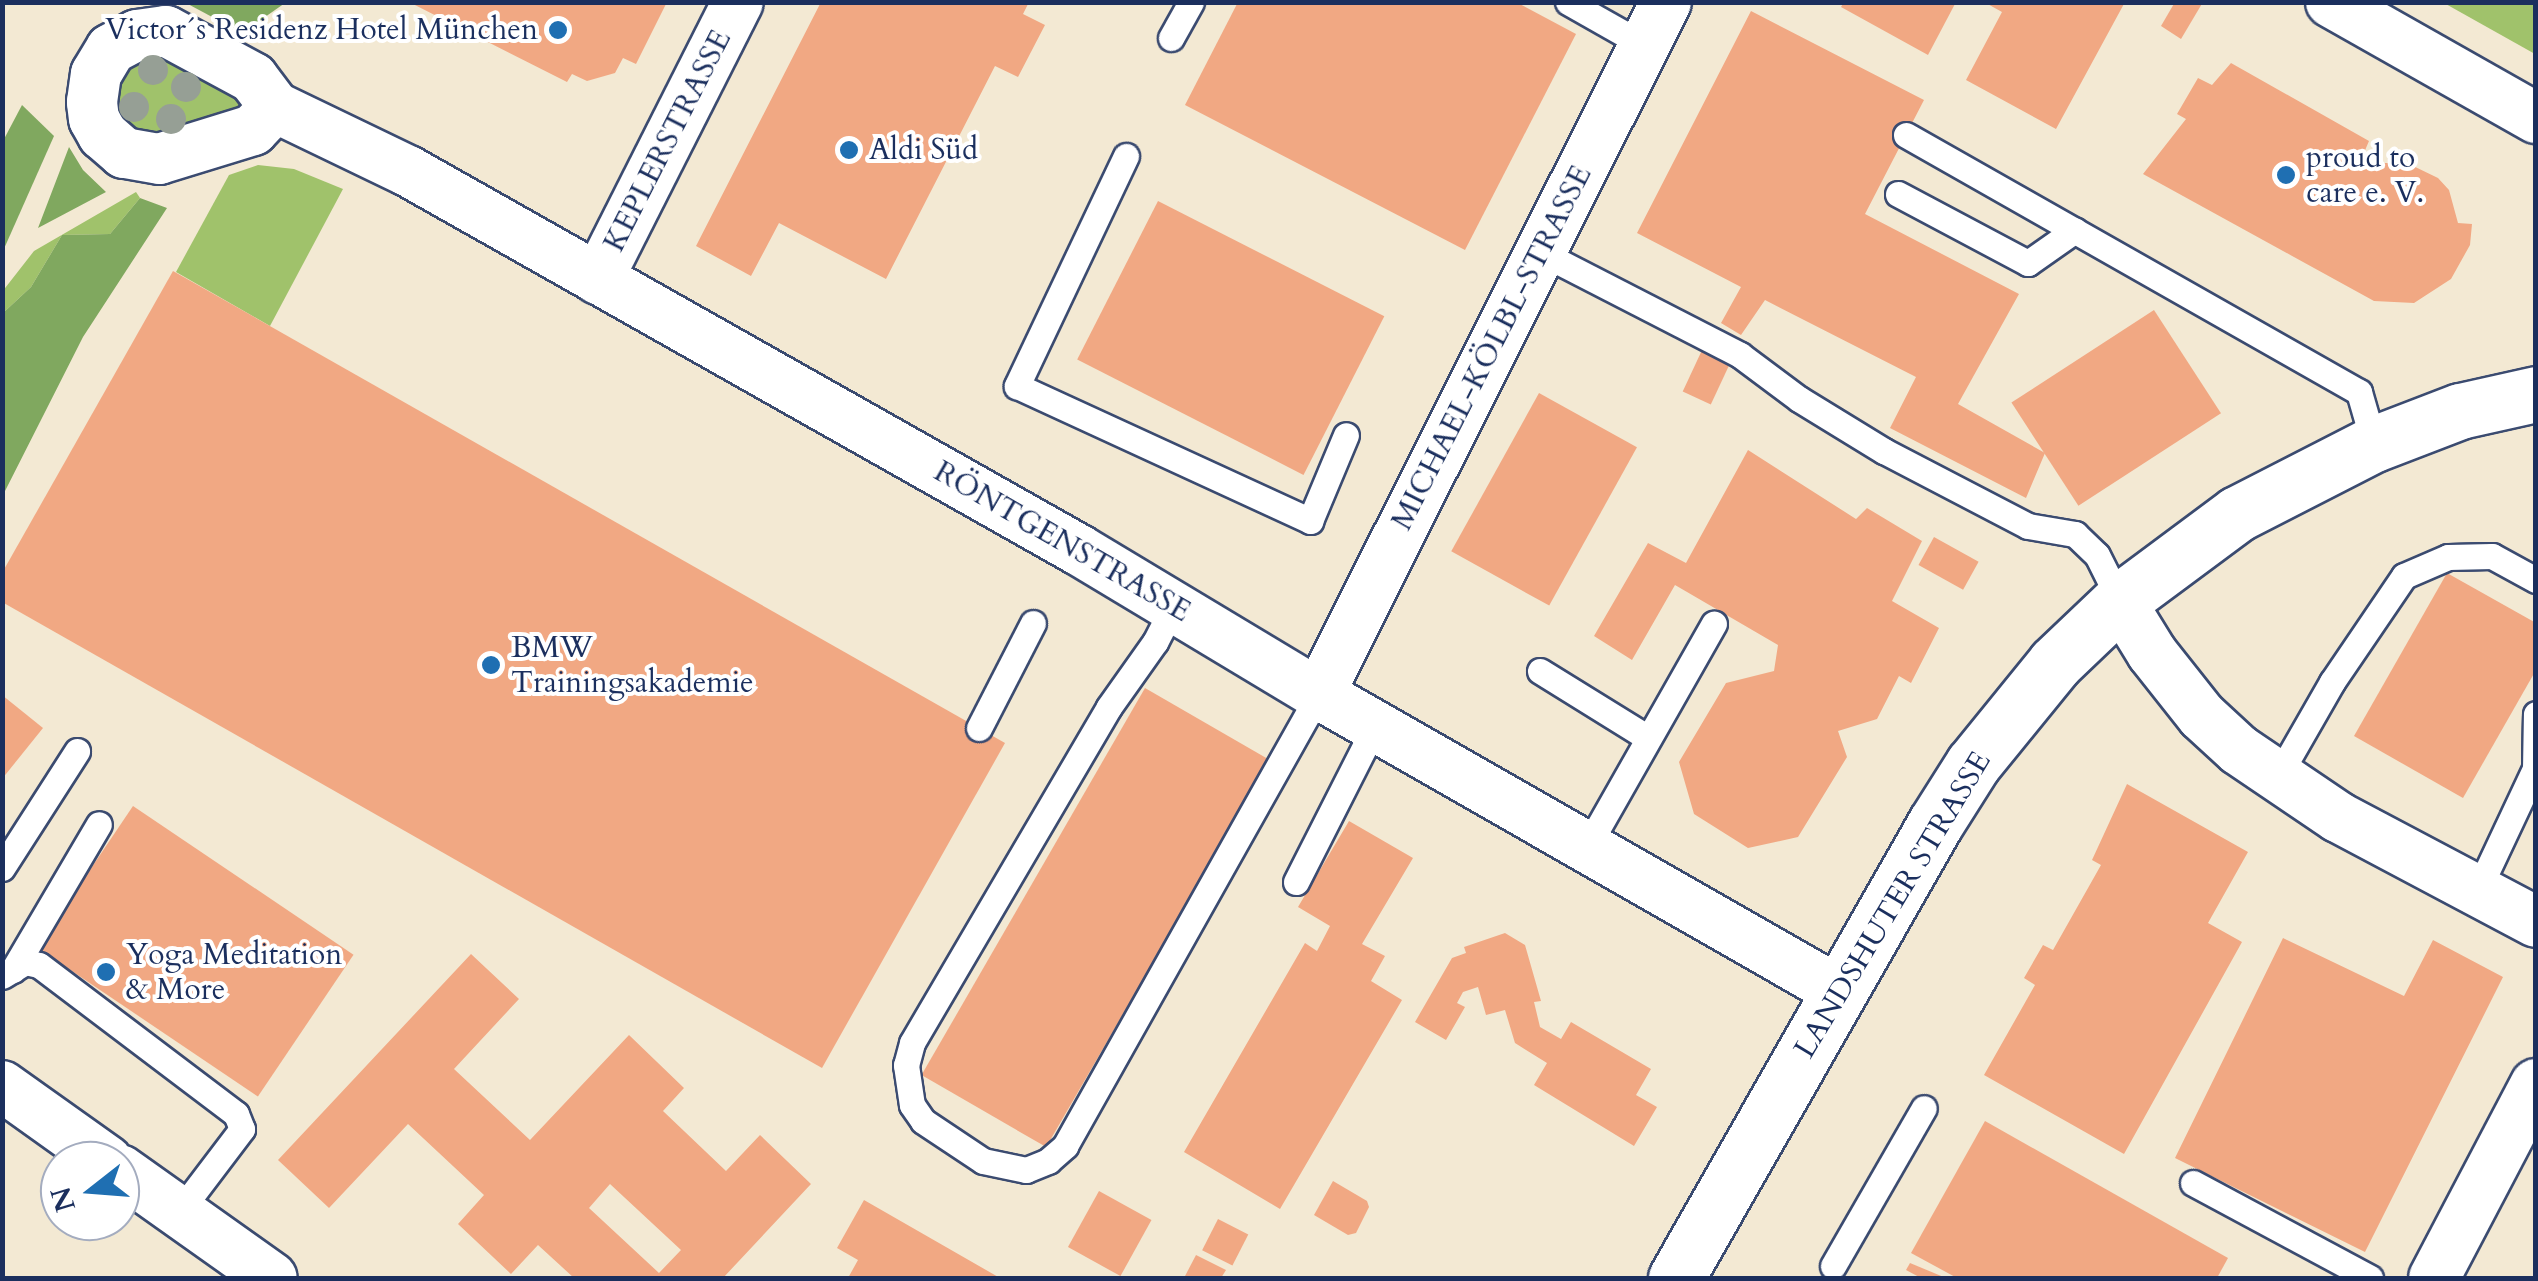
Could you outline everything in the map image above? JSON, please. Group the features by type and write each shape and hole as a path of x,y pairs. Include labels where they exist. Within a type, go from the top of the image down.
{"main road":[{"name":"LANDSHUTER STRASSE","path":"1676,1278 1894,892 1973,764 2055,663 2120,601 2237,514 2374,444 2460,411 2536,394"}],"street":[{"name":"KEPLERSTRASSE","path":"598,279 738,2"},
{"path":"2331,2 2536,118"},
{"name":"MICHAEL-KÖLBL-STRASSE","path":"1319,694 1655,24"},
{"name":"RÖNTGENSTRASSE","path":"275,107 408,171 1174,606 1319,694 1840,992"},
{"path":"2120,601 2152,653 2202,716 2277,778 2338,817 2535,920"},
{"path":"2434,1278 2536,1084"},
{"path":"2,1086 80,1141"},
{"path":"140,1184 272,1278"}],"lane":[{"path":"1171,38 1191,2"},
{"path":"1568,2 1655,24"},
{"path":"1906,135 2359,392 2374,444"},
{"path":"1126,156 1017,386 1310,521 1346,435"},
{"path":"1898,194 2028,263 2075,230"},
{"path":"1540,252 1740,355 1799,399 1900,460 2028,526 2076,534 2096,556 2120,601"},
{"path":"2277,778 2332,682 2404,576 2448,557 2492,556 2536,580"},
{"path":"1174,606 1155,642 1109,707 912,1043 906,1065 912,1105 923,1121 983,1160 1026,1170 1048,1161 1066,1146 1319,694"},
{"path":"980,728 1033,623"},
{"path":"1587,847 1714,623"},
{"path":"1540,671 1648,738"},
{"path":"2477,892 2535,769 2536,714"},
{"path":"1296,882 1375,726"},
{"path":"2,868 77,750"},
{"path":"8,973 99,824"},
{"path":"8,973 25,962 39,966 236,1114 242,1129 179,1212"},
{"path":"1833,1266 1924,1108"},
{"path":"2193,1183 2370,1278"}],"green space":[{"path":"186,3 285,3 242,33"},
{"path":"2444,3 2535,3 2535,54"},
{"path":"164,55 236,95 242,106 163,132 133,128 119,107 121,80 140,59"},
{"path":"22,105 54,136 3,251 3,141"},
{"path":"69,147 83,170 106,192 38,228"},
{"path":"258,165 294,169 343,189 270,326 176,272 229,175"},
{"path":"136,192 140,198 110,234 62,235 31,287 3,313 2,292 34,251"},
{"path":"140,198 167,208 83,337 3,495 3,313 31,287 62,235 110,234"}],"building":[{"name":"Victor´s Residenz Hotel München","path":"409,2 667,2 636,64 623,58 615,73 587,81 572,74 567,82"},
{"name":"Aldi Süd","path":"821,2 1029,2 1023,14 1045,25 1018,77 995,66 886,279 779,223 751,276 696,246"},
{"path":"1238,2 1516,2 1576,34 1465,250 1185,105"},
{"path":"1844,2 1956,2 1928,55 1841,7"},
{"path":"1984,2 2125,2 2056,129 1966,80 2002,12"},
{"path":"2175,2 2203,2 2181,39 2161,26"},
{"path":"1751,11 1924,100 1865,214 2019,294 1958,404 2045,453 2026,498 1890,428 1916,377 1765,300 1741,335 1721,323 1741,287 1637,233"},
{"path":"2231,63 2369,141 2363,155 2377,163 2407,163 2438,178 2449,190 2458,223 2472,224 2470,245 2451,279 2414,303 2374,301 2143,174 2186,119 2177,114 2198,78 2212,85"},
{"path":"1158,201 1384,316 1304,475 1077,360"},
{"name":"BMW Trainingsakademie","path":"173,271 1005,743 822,1068 2,602 2,573"},
{"path":"2154,310 2221,413 2078,506 2011,403"},
{"path":"1703,348 1731,361 1711,405 1683,392"},
{"path":"1539,393 1637,447 1549,606 1451,551"},
{"path":"1748,450 1856,519 1867,508 1922,541 1892,601 1939,628 1911,683 1899,676 1877,719 1838,731 1847,757 1798,837 1748,848 1694,814 1679,762 1726,683 1774,671 1778,645 1675,585 1632,660 1594,636 1648,543 1686,563"},
{"path":"1934,537 1979,562 1963,590 1918,565"},
{"path":"2447,573 2536,623 2536,670 2463,798 2354,736"},
{"path":"1145,688 1270,760 1046,1147 922,1075"},
{"path":"2,695 43,728 2,779"},
{"path":"2127,784 2248,852 2208,923 2242,942 2124,1154 1984,1075 2035,985 2024,978 2043,945 2053,950 2101,865 2092,860"},
{"path":"133,806 354,955 258,1097 37,948"},
{"path":"1349,821 1413,858 1362,944 1385,956 1371,981 1402,1000 1280,1209 1184,1152 1305,943 1317,951 1330,926 1298,907"},
{"path":"1505,933 1525,945 1541,1001 1534,1002 1540,1027 1561,1039 1571,1022 1651,1069 1636,1095 1657,1107 1634,1146 1534,1085 1547,1063 1515,1043 1505,1010 1486,1015 1478,987 1463,992 1457,1003 1465,1007 1446,1040 1415,1022 1452,958 1466,953 1464,947"},
{"path":"2283,938 2404,996 2433,940 2503,977 2365,1252 2175,1158"},
{"path":"471,954 519,999 454,1069 530,1140 629,1035 684,1088 663,1111 726,1171 760,1135 811,1184 723,1278 574,1278 538,1245 511,1274 458,1224 484,1195 408,1124 329,1208 278,1160","holes":["610,1184 681,1250 659,1273 589,1208"]},
{"path":"1985,1121 2228,1258 2217,1278 1957,1278 1911,1253"},
{"path":"1333,1181 1367,1201 1369,1207 1356,1233 1348,1235 1314,1215"},
{"path":"1099,1191 1151,1220 1120,1276 1068,1247"},
{"path":"864,1200 1000,1278 848,1278 858,1260 837,1248"},
{"path":"1218,1219 1248,1234 1232,1266 1202,1250"},
{"path":"1196,1255 1226,1270 1221,1278 1184,1278"},
{"path":"1910,1263 1946,1278 1921,1278 1906,1270"}],"place":[{"name":"Victor´s Residenz Hotel München","path":"558,30"},
{"name":"Aldi Süd","path":"849,150"},
{"name":"proud to care e. V.","path":"2286,175"},
{"name":"BMW Trainingsakademie","path":"491,665"},
{"name":"Yoga Meditation & More","path":"106,972"}]}
